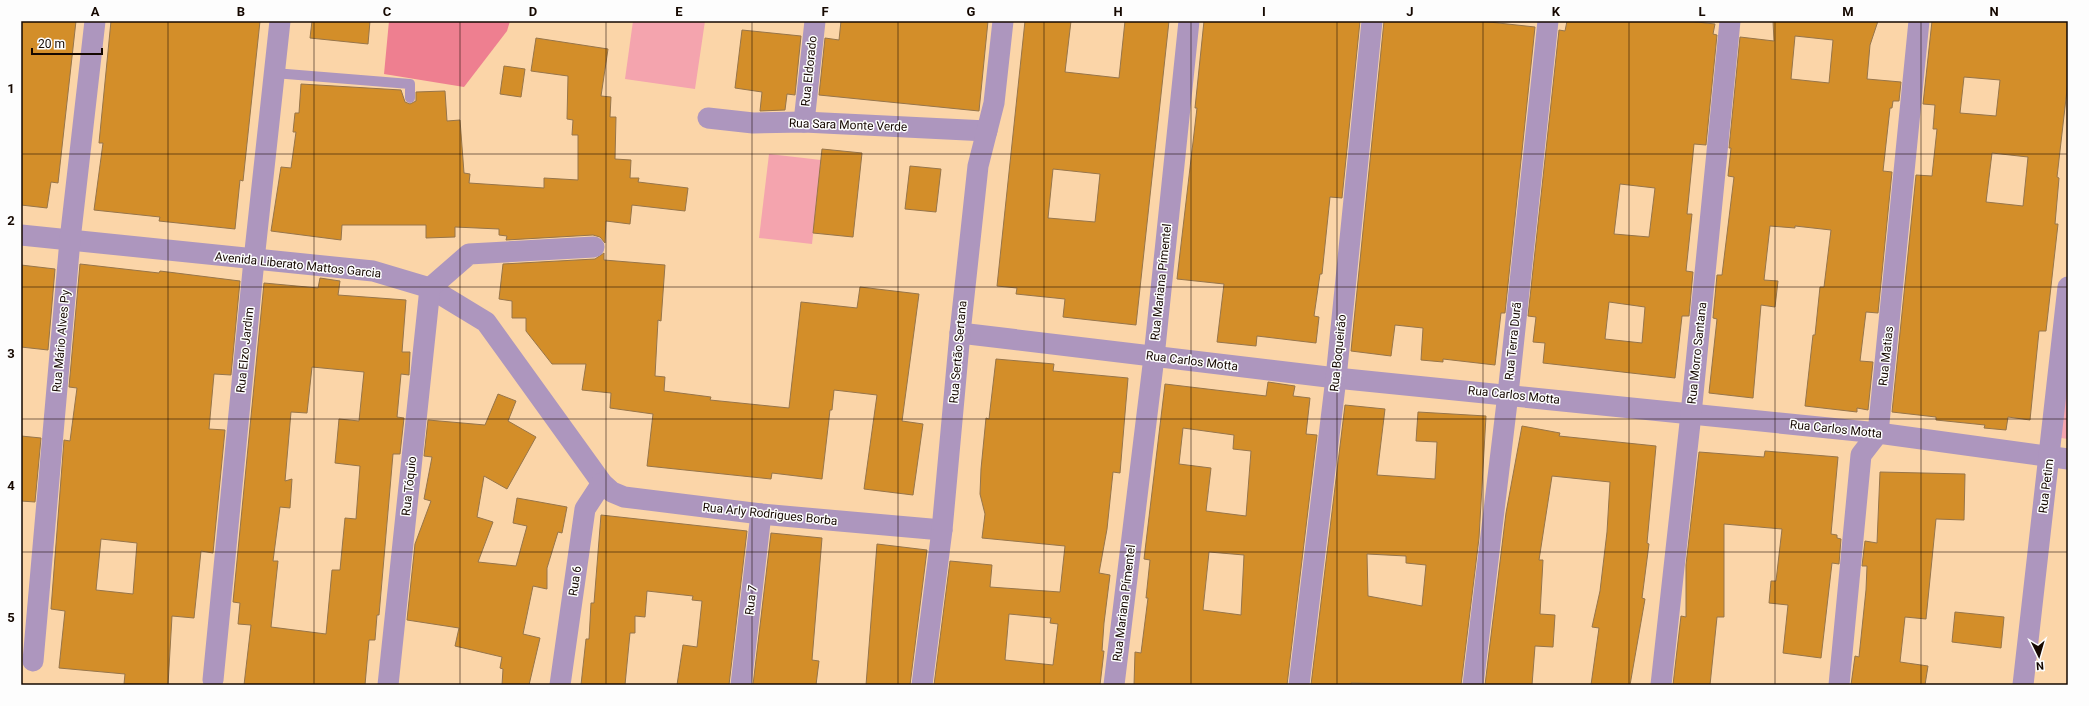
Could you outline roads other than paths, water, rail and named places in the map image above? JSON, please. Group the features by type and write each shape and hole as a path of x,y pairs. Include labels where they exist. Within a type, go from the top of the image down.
{"street":[{"name":"Rua Mário Alves Py","path":"33,661 70,240 95,21"},
{"name":"Rua Elzo Jardim","path":"213,680 254,260 280,21"},
{"name":"Rua Eldorado","path":"804,122 815,21"},
{"name":"Rua Sertão Sertana","path":"922,685 942,530 960,334 978,166 994,103 1003,21"},
{"name":"Rua Mariana Pímentel","path":"1114,685 1154,357 1189,21"},
{"name":"Rua Boqueirão","path":"1299,685 1336,378 1372,21"},
{"name":"Rua Terra Durã","path":"1473,685 1508,394 1548,21"},
{"name":"Rua Morro Santana","path":"1661,685 1691,414 1730,21"},
{"name":"Rua Matias","path":"1878,433 1920,21"},
{"name":"Rua Sara Monte Verde","path":"708,118 753,122 804,122 987,131"},
{"name":"Avenida Liberato Mattos Garcia","path":"21,235 373,271 430,288 486,322 602,483"},
{"path":"430,288 469,254 594,247"},
{"name":"Rua Petim","path":"2023,685 2059,457 2068,287"},
{"name":"Rua Tóquio","path":"388,685 430,288"},
{"name":"Rua Carlos Motta","path":"960,334 1336,378 1508,394 1878,433 2059,457"},
{"path":"1839,685 1861,455 1878,433"},
{"name":"Rua Arly Rodrigues Borba","path":"602,483 612,492 624,497 761,514 942,530"},
{"name":"Rua 6","path":"560,685 585,509 602,483"},
{"name":"Rua 7","path":"741,685 761,514"}],"lane":[{"path":"274,73 410,84 410,98"}]}
